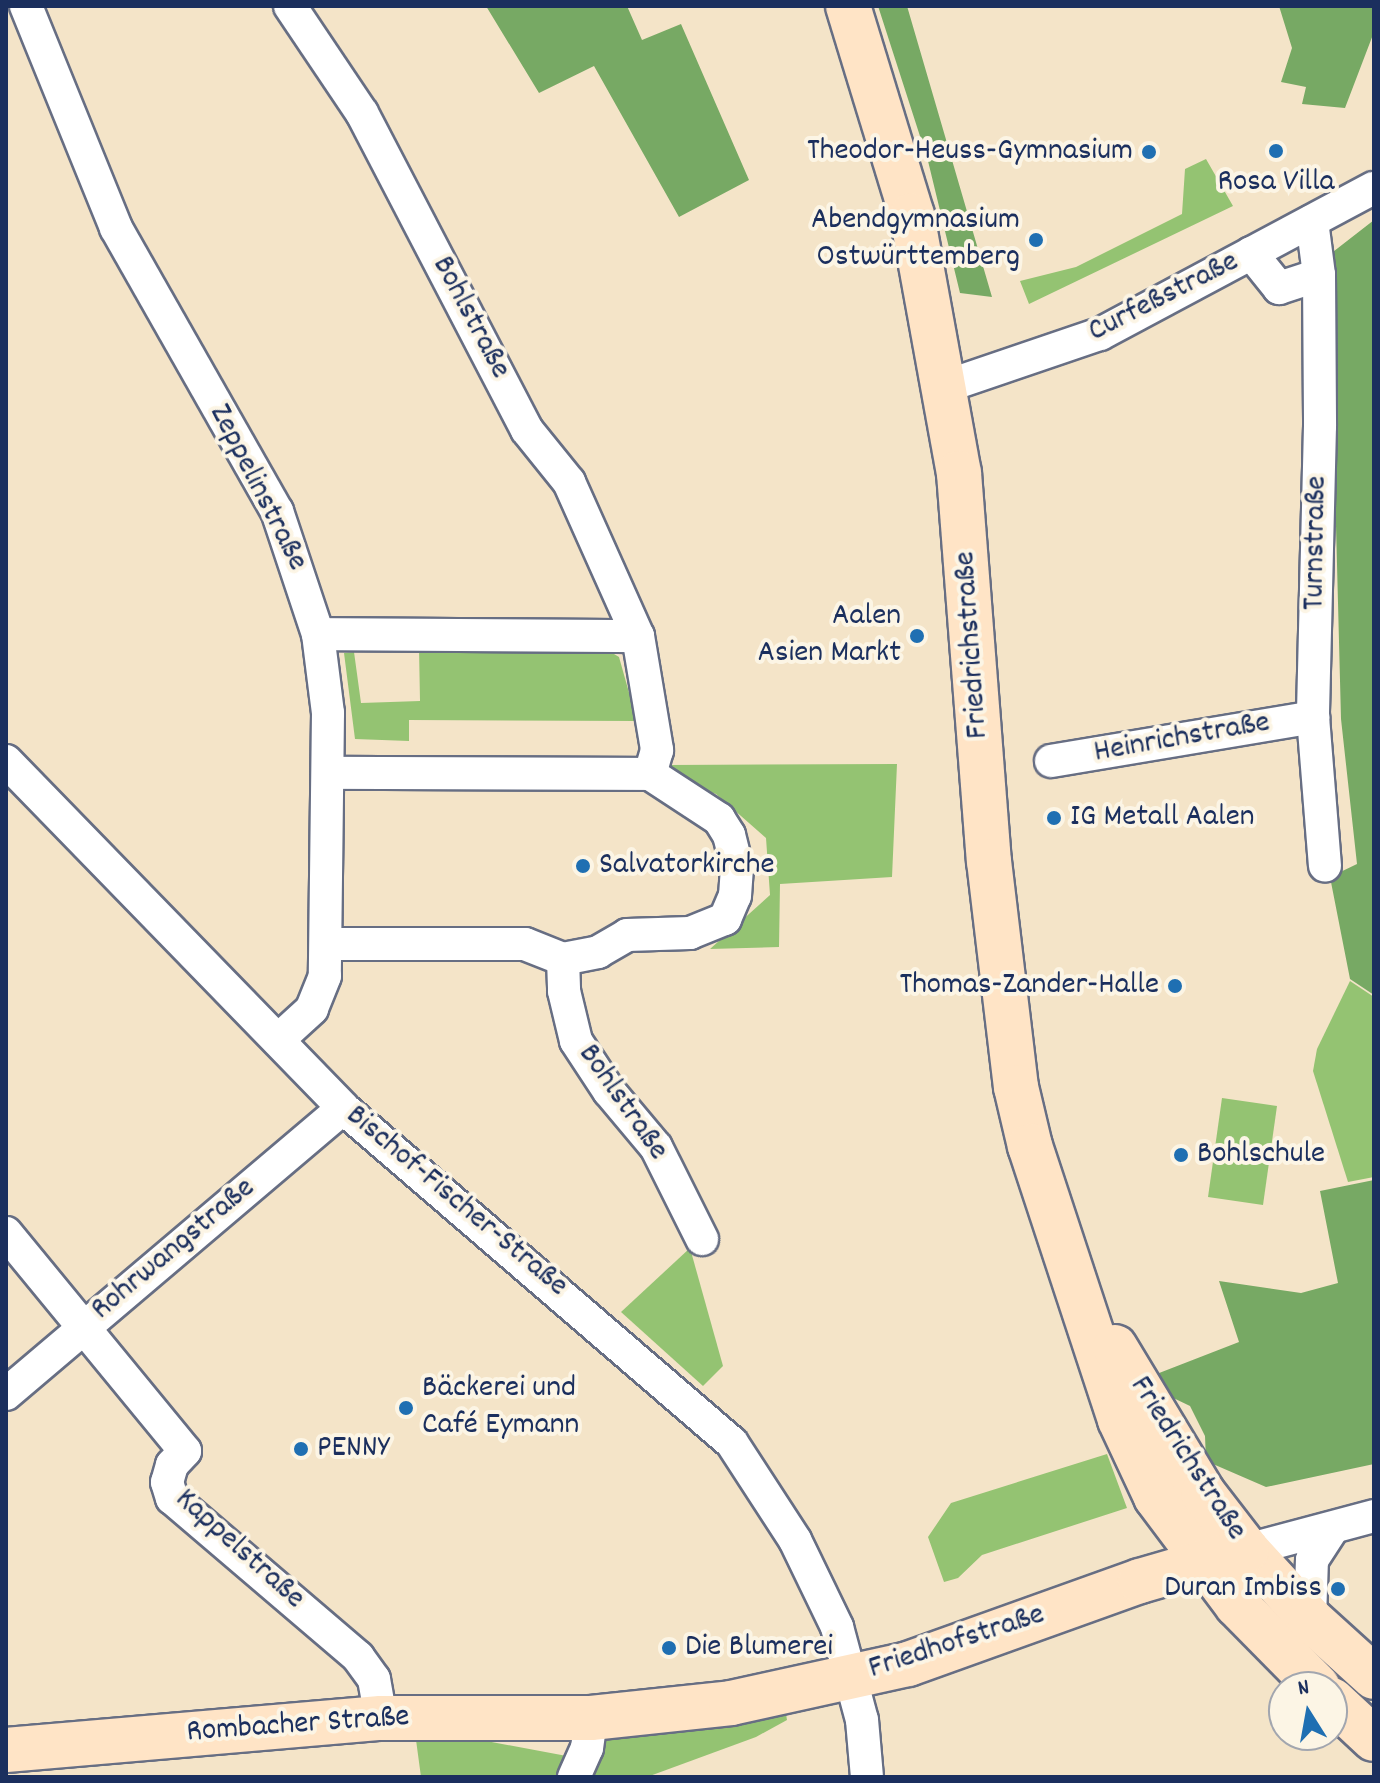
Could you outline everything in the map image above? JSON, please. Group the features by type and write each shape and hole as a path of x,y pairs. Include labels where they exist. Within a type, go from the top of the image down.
{"main road":[{"name":"Friedrichstraße","path":"848,6 912,215 959,473 989,861 1016,1087 1030,1146 1136,1459 1201,1563 1301,1671"},
{"name":"Friedrichstraße","path":"1079,1287 1189,1471 1247,1550 1319,1627 1374,1677"},
{"name":"Friedhofstraße","path":"591,1718 731,1703 908,1664 1247,1550"},
{"path":"1303,1671 1292,1642 1304,1631 1319,1627"},
{"path":"1348,1715 1374,1739"},
{"name":"Rombacher Straße","path":"6,1750 381,1718 591,1718"}],"street":[{"name":"Zeppelinstraße","path":"26,6 116,228 277,511 318,634 328,713 328,944 325,976 312,1009 278,1040"},
{"name":"Bohlstraße","path":"290,6 362,113 527,430 569,482 638,636 657,750 650,774"},
{"name":"Curfeßstraße","path":"944,387 1100,334 1374,188"},
{"name":"Turnstraße","path":"1312,221 1319,275 1313,717 1325,866"},
{"path":"1251,253 1279,288 1319,275"},
{"path":"318,634 638,636"},
{"name":"Heinrichstraße","path":"1051,761 1313,717"},
{"name":"Bischof-Fischer-Straße","path":"6,761 343,1108 732,1443 795,1540 837,1627 850,1677 867,1777"},
{"path":"328,773 650,774 719,819 729,835 737,881 725,919 690,933 627,935 598,952 563,959 525,944 328,944"},
{"name":"Bohlstraße","path":"563,959 564,991 576,1041 609,1091 656,1147 702,1239"},
{"name":"Rohrwangstraße","path":"6,1394 343,1108"},
{"name":"Kappelstraße","path":"6,1233 185,1451 172,1465 167,1482 172,1498 358,1657 374,1679 381,1718"},
{"name":"Friedhofstraße","path":"1247,1550 1374,1516"},
{"path":"1319,1627 1312,1560 1332,1529"},
{"path":"574,1777 587,1748 591,1718"}],"green space":[{"path":"486,6 627,6 642,40 681,24 749,180 679,217 594,66 539,93"},
{"path":"878,6 907,6 992,297 960,293 928,161"},
{"path":"1279,6 1374,6 1374,32 1345,108 1302,104 1306,87 1281,82 1292,48"},
{"path":"1206,159 1233,206 1029,304 1020,281 1076,267 1182,214 1185,169"},
{"path":"1374,220 1374,995 1350,979 1330,877 1357,864 1341,719 1329,255"},
{"path":"419,648 604,648 619,657 637,721 409,720 409,741 355,739 344,653 354,652 361,703 420,701"},
{"path":"897,764 892,877 780,884 779,947 710,949 770,895 766,838 716,794 670,778 669,765"},
{"path":"1350,981 1374,997 1374,1177 1348,1182 1313,1071 1317,1049"},
{"path":"1222,1098 1277,1106 1263,1205 1208,1197"},
{"path":"1374,1180 1374,1464 1266,1487 1206,1461 1205,1436 1190,1406 1165,1394 1154,1375 1239,1342 1219,1281 1301,1293 1338,1283 1320,1191"},
{"path":"690,1248 723,1366 703,1386 621,1312"},
{"path":"1107,1454 1127,1508 982,1555 958,1578 944,1582 928,1537 951,1503"},
{"path":"784,1703 787,1720 756,1737 647,1777 582,1777 599,1726"},
{"path":"414,1725 572,1757 565,1777 421,1777"}],"place":[{"name":"Rosa Villa","path":"1276,151"},
{"name":"Theodor-Heuss-Gymnasium","path":"1149,152"},
{"name":"Abendgymnasium Ostwürttemberg","path":"1036,240"},
{"name":"Aalen Asien Markt","path":"917,636"},
{"name":"IG Metall Aalen","path":"1054,818"},
{"name":"Salvatorkirche","path":"583,866"},
{"name":"Thomas-Zander-Halle","path":"1175,986"},
{"name":"Bohlschule","path":"1181,1155"},
{"name":"Bäckerei und Café Eymann","path":"406,1408"},
{"name":"PENNY","path":"301,1449"},
{"name":"Duran Imbiss","path":"1338,1589"},
{"name":"Die Blumerei","path":"669,1648"}]}
